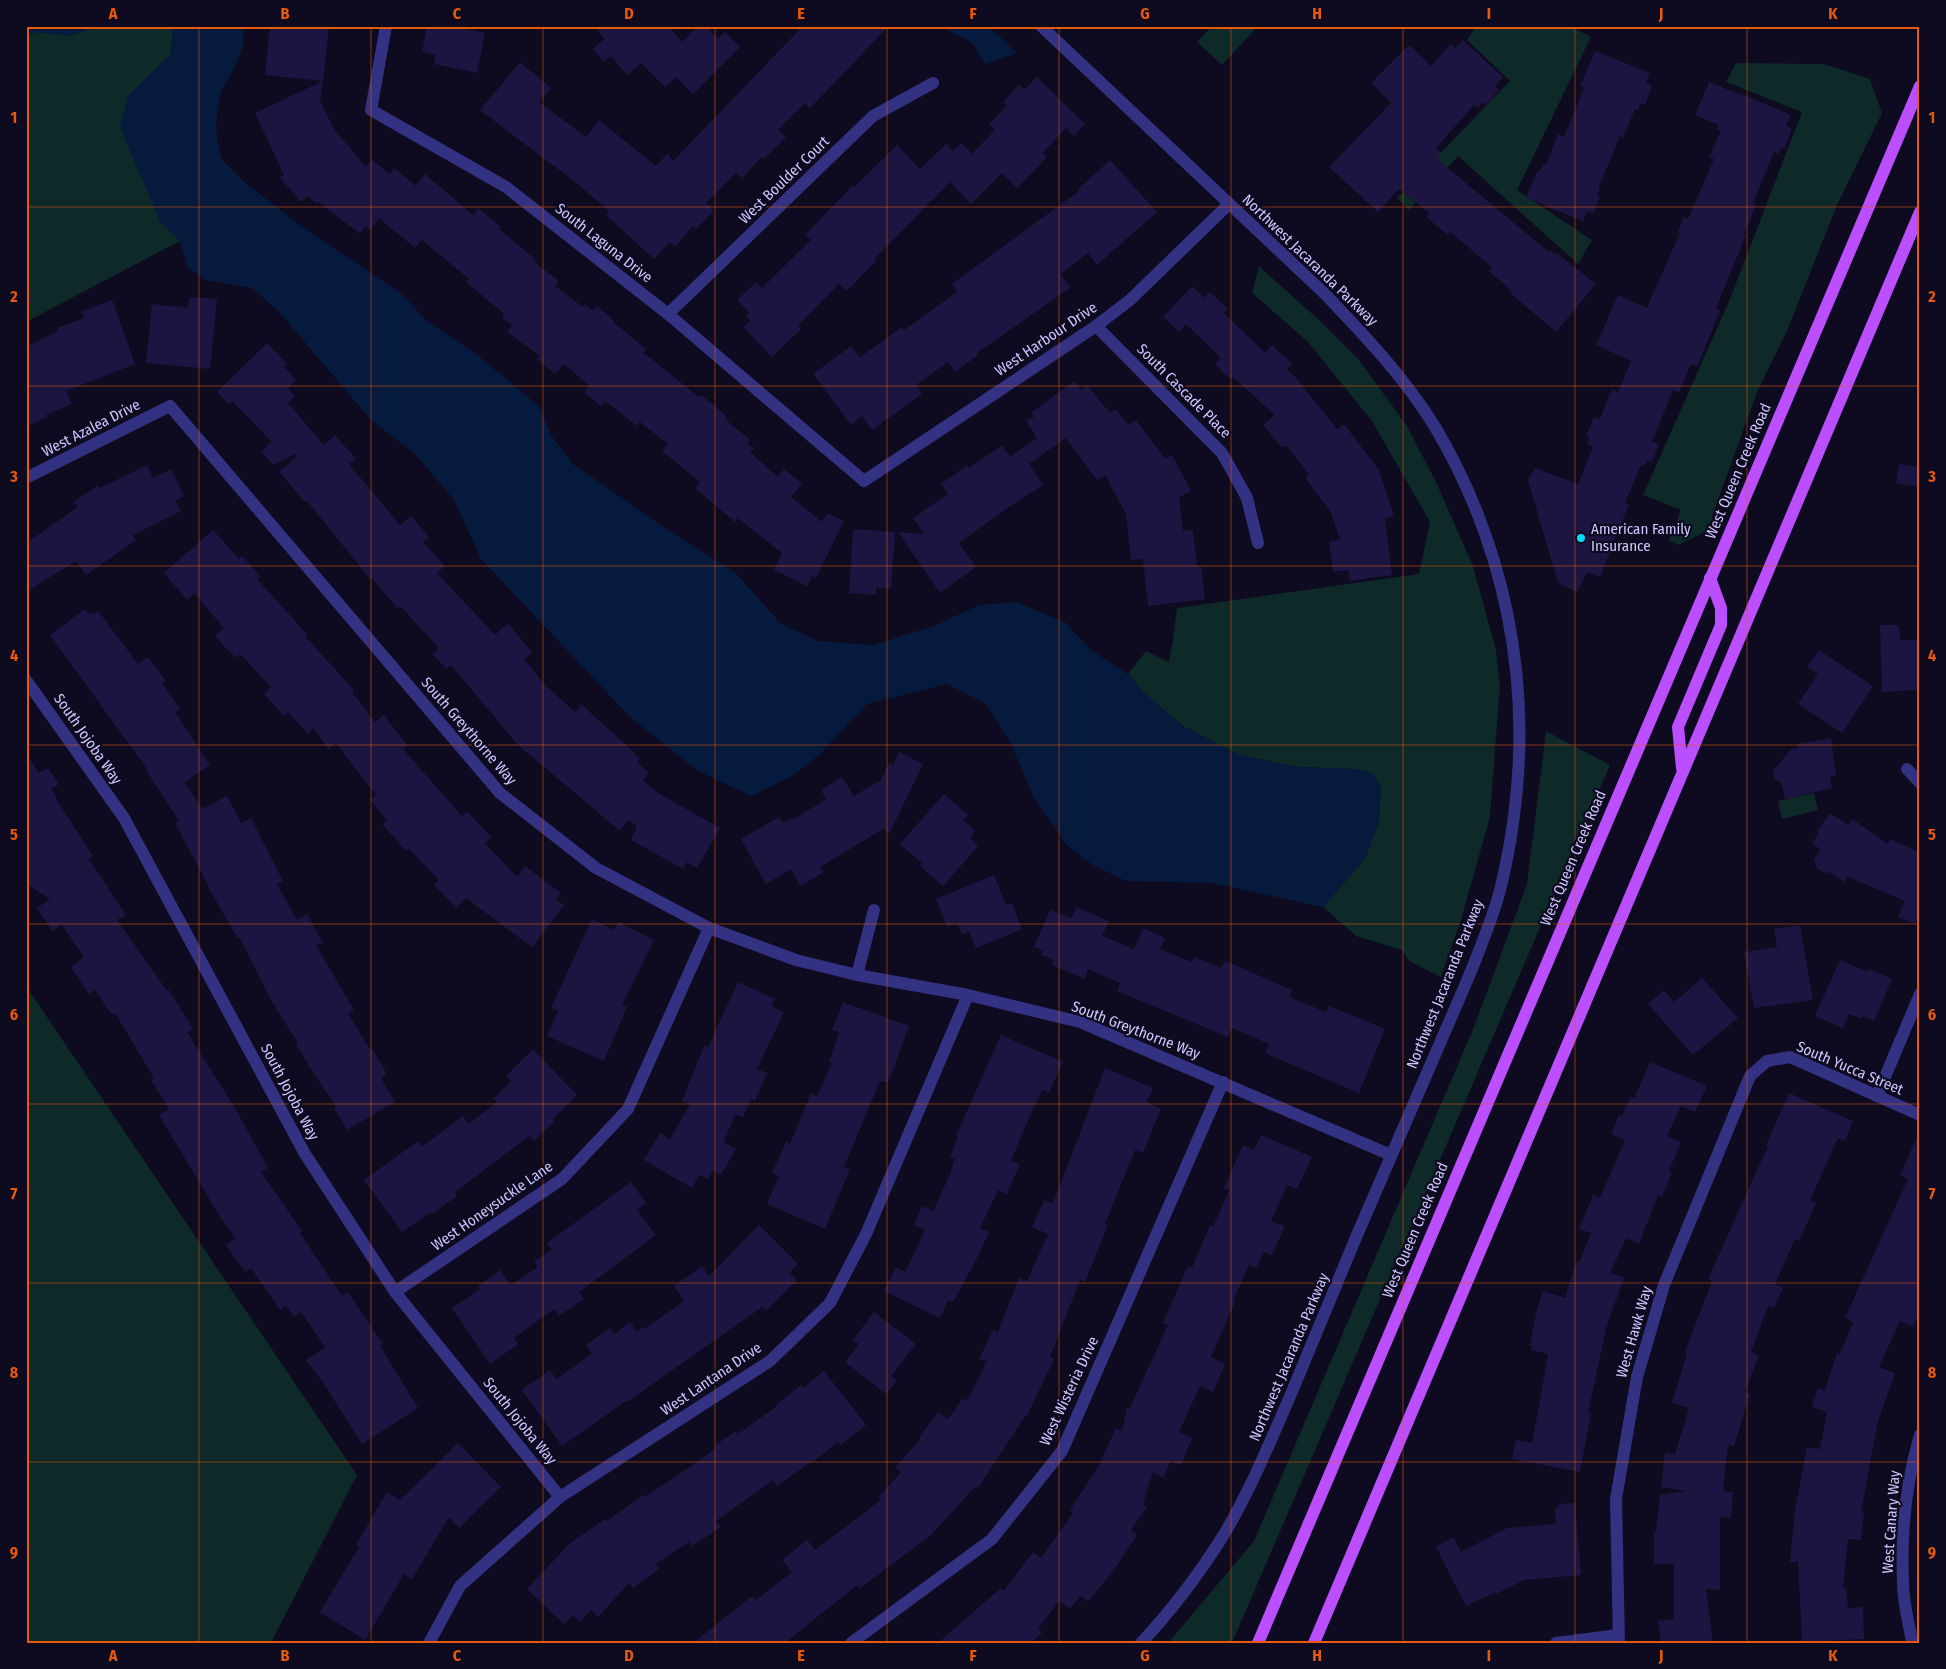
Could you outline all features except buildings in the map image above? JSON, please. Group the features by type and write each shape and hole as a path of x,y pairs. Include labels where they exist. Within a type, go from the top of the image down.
{"main road":[{"name":"West Queen Creek Road","path":"1258,1643 1920,86"},
{"path":"1314,1643 1920,212"},
{"path":"1683,770 1678,727 1721,625 1721,608 1710,578"}],"street":[{"name":"South Laguna Drive","path":"386,26 371,110 506,187 668,314 864,481"},
{"name":"Northwest Jacaranda Parkway","path":"1041,26 1326,295 1361,331 1409,390 1434,426 1468,491 1475,509 1501,585 1512,636 1518,679 1519,759 1516,800 1505,869 1497,902 1468,981 1391,1155 1265,1456 1224,1534 1203,1566 1182,1596 1141,1643"},
{"name":"West Boulder Court","path":"668,314 873,116 933,83"},
{"name":"West Harbour Drive","path":"864,481 1096,326 1130,300 1229,204"},
{"name":"South Cascade Place","path":"1096,326 1222,453 1247,498 1258,543"},
{"name":"South Greythorne Way","path":"170,406 500,793 596,868 709,928 796,960 857,975 968,995 1080,1022 1391,1155"},
{"name":"West Azalea Drive","path":"26,478 170,406"},
{"name":"South Jojoba Way","path":"26,680 124,818 304,1154 396,1292 560,1497"},
{"path":"1907,769 1920,783"},
{"path":"857,975 874,910"},
{"name":"West Honeysuckle Lane","path":"396,1292 562,1179 628,1109 709,928"},
{"path":"1877,1096 1920,994"},
{"name":"West Lantana Drive","path":"429,1643 460,1586 560,1497 770,1361 830,1302 866,1234 968,995"},
{"name":"South Yucca Street","path":"1767,1061 1790,1057 1920,1115"},
{"name":"West Hawk Way","path":"1556,1643 1619,1639 1616,1499 1637,1377 1664,1284 1750,1076 1767,1061"},
{"name":"West Wisteria Drive","path":"851,1643 992,1539 1062,1451 1222,1082"},
{"name":"West Canary Way","path":"1912,1643 1903,1584 1904,1528 1912,1461 1920,1435"}],"green space":[{"path":"26,26 243,26 240,54 219,97 216,125 219,153 229,168 243,181 180,241 26,322"},
{"path":"1212,26 1258,26 1222,65 1197,42"},
{"path":"1476,26 1570,26 1591,37 1517,190 1592,240 1578,264 1458,156 1409,210 1397,198 1510,81 1467,40"},
{"path":"1736,63 1824,64 1870,79 1882,113 1837,205 1787,331 1757,392 1707,531 1678,545 1669,540 1681,510 1643,495 1730,299 1802,112 1726,82"},
{"path":"1259,266 1320,321 1359,360 1407,426 1437,484 1473,566 1496,650 1500,684 1490,817 1461,920 1441,977 1409,961 1402,950 1356,936 1323,907 1365,858 1379,821 1353,769 1298,767 1239,755 1183,726 1144,693 1128,674 1146,651 1169,662 1177,608 1419,574 1430,522 1372,421 1308,342 1252,293"},
{"path":"1546,731 1610,765 1232,1643 1168,1643 1254,1541 1474,1027 1527,884"},
{"path":"1814,793 1818,810 1782,819 1778,801"},
{"path":"26,986 357,1475 271,1643 26,1643"}],"water":[{"path":"26,26 100,26 68,36 37,32 26,36"},
{"path":"169,26 243,26 244,44 221,92 215,127 221,159 243,181 301,226 401,293 427,321 475,353 540,407 551,435 573,464 662,526 736,573 780,623 818,641 874,645 936,625 979,605 1016,602 1065,622 1091,650 1128,674 1144,693 1183,726 1239,755 1298,767 1353,769 1372,773 1381,787 1379,821 1365,858 1323,907 1211,883 1126,881 1091,864 1067,845 1034,798 1010,742 985,703 947,684 867,704 818,756 794,775 751,796 696,770 629,716 481,559 454,500 415,454 370,419 280,313 252,288 205,280 188,268 180,241 160,221 120,127 128,96 170,55 173,31"},
{"path":"950,26 988,26 1017,53 985,64 972,43 948,30"}],"place":[{"name":"American Family Insurance","path":"1581,538"}]}
